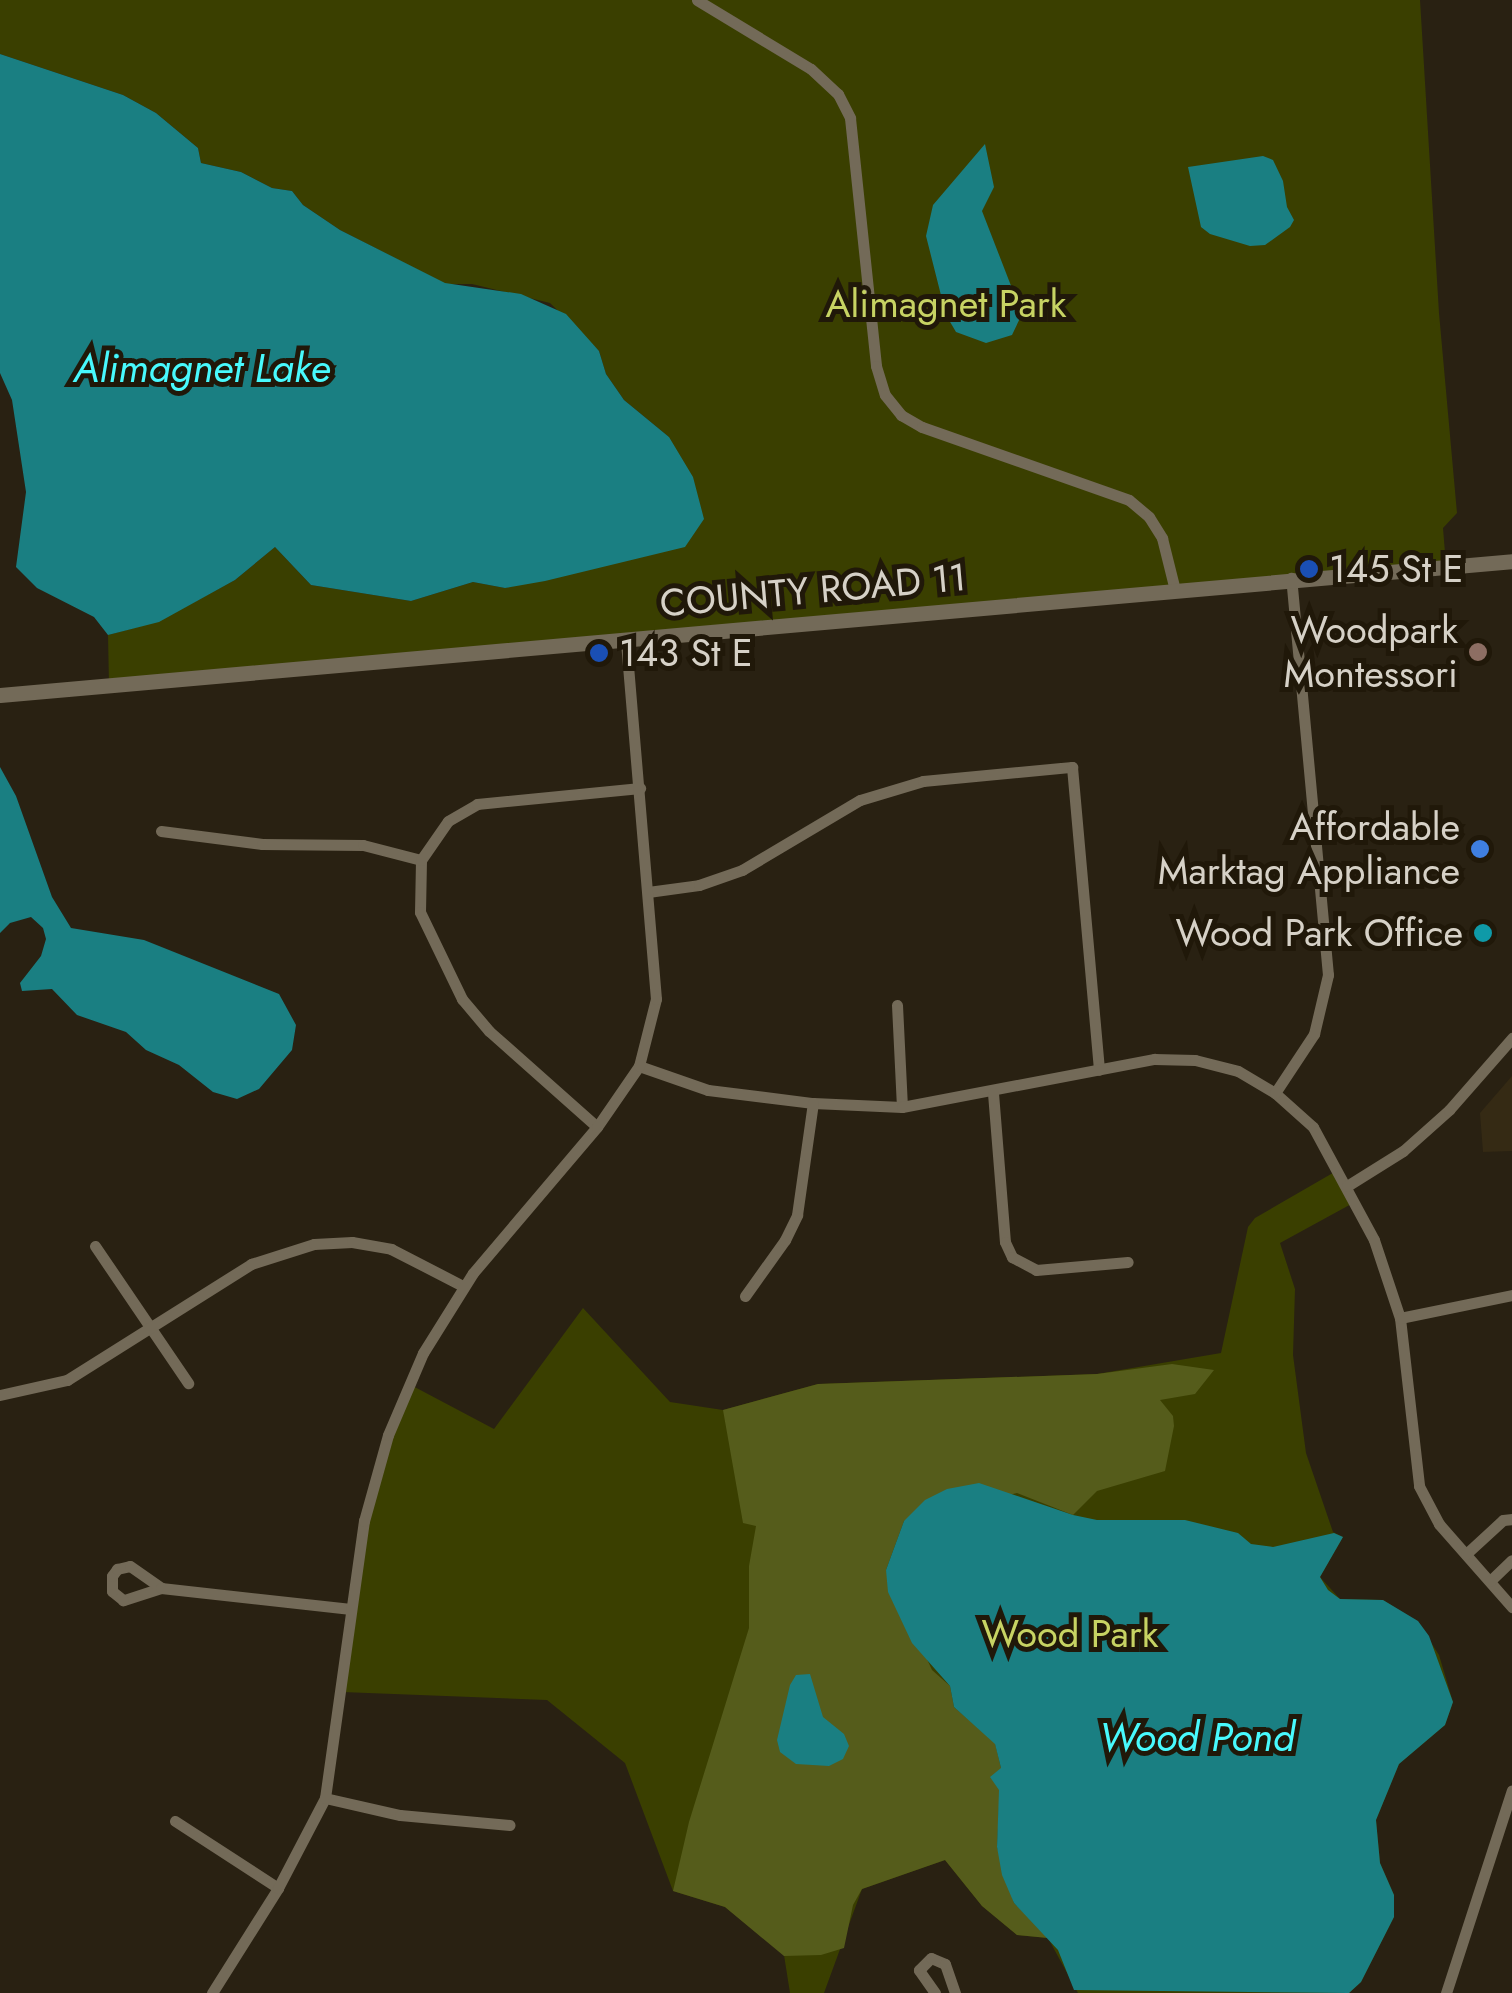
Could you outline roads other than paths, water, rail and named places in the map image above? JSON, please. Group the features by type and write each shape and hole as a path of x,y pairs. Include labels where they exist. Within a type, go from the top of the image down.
{"street":[{"path":"697,0 810,69 838,94 850,118 876,366 885,395 902,414 922,427 1129,500 1149,517 1162,538 1175,590"},
{"name":"COUNTY ROAD 11","path":"0,695 1512,560"},
{"path":"1275,1092 1314,1034 1328,975 1291,578"},
{"path":"212,1993 278,1888 325,1798 364,1521 388,1435 423,1353 463,1286 597,1127 639,1066 656,998 626,639"},
{"path":"648,892 699,885 742,870 860,800 923,781 1072,767 1099,1070"},
{"path":"597,1127 489,1031 462,1000 420,912 421,860 448,821 477,804 640,788"},
{"path":"161,831 262,844 363,846 421,860"},
{"path":"897,1004 902,1107"},
{"path":"1347,1186 1402,1150 1449,1110 1512,1038"},
{"path":"639,1066 708,1090 813,1103 902,1107 1154,1060 1196,1060 1238,1071 1275,1092 1314,1126 1374,1240 1400,1318 1420,1486 1439,1524 1512,1607"},
{"path":"993,1093 1005,1242 1012,1258 1036,1270 1128,1262"},
{"path":"745,1296 785,1240 797,1215 813,1103"},
{"path":"0,1395 67,1380 152,1330 251,1264 314,1244 352,1242 391,1249 463,1286"},
{"path":"95,1246 188,1383"},
{"path":"1400,1318 1512,1295"},
{"path":"1466,1554 1503,1520 1512,1519"},
{"path":"1490,1581 1512,1560"},
{"path":"161,1588 351,1609"},
{"path":"1446,1993 1512,1790"},
{"path":"325,1798 400,1815 510,1825"},
{"path":"175,1821 278,1888"},
{"path":"934,1993 920,1976 924,1962 931,1958 944,1964 955,1993"}],"water":[{"name":"Alimagnet Lake","path":"0,54 123,95 156,113 198,148 201,163 241,172 272,188 292,191 303,205 340,230 445,283 521,294 566,314 599,351 606,374 624,400 669,437 693,477 704,519 685,547 505,588 473,582 411,601 311,585 275,547 235,580 159,622 108,635 94,617 37,588 16,567 26,492 12,400 0,373"},
{"path":"985,144 994,187 982,211 1022,314 1012,335 986,343 956,332 946,315 926,236 933,205"},
{"path":"1263,156 1273,160 1283,181 1287,207 1294,220 1290,227 1265,245 1250,246 1210,234 1201,227 1188,167"},
{"path":"0,767 16,796 52,897 71,928 144,940 279,994 296,1025 292,1050 259,1089 237,1099 213,1092 179,1065 146,1050 126,1032 77,1015 52,989 22,991 20,983 41,956 46,939 43,928 31,917 10,923 0,933"},
{"name":"Wood Pond","path":"979,1483 1073,1515 1097,1520 1185,1520 1238,1533 1251,1544 1273,1547 1334,1533 1343,1537 1320,1577 1328,1590 1340,1599 1383,1600 1418,1621 1429,1636 1453,1702 1445,1725 1399,1764 1376,1820 1380,1863 1394,1895 1394,1917 1361,1982 1349,1993 1074,1990 1058,1950 1014,1903 1002,1875 997,1847 999,1790 990,1777 1001,1768 995,1744 954,1707 950,1686 912,1643 888,1592 886,1570 904,1521 925,1500 947,1489"},
{"path":"810,1674 823,1717 844,1734 849,1746 843,1759 829,1766 796,1764 780,1752 777,1740 790,1685 796,1675"}],"place":[{"name":"145 St E","path":"1309,569"},
{"name":"Woodpark Montessori","path":"1478,652"},
{"name":"143 St E","path":"599,653"},
{"name":"Affordable Marktag Appliance","path":"1480,849"},
{"name":"Wood Park Office","path":"1483,933"}],"park label":[{"name":"Alimagnet Park","path":"946,304"},
{"name":"Wood Park","path":"1070,1634"}]}
